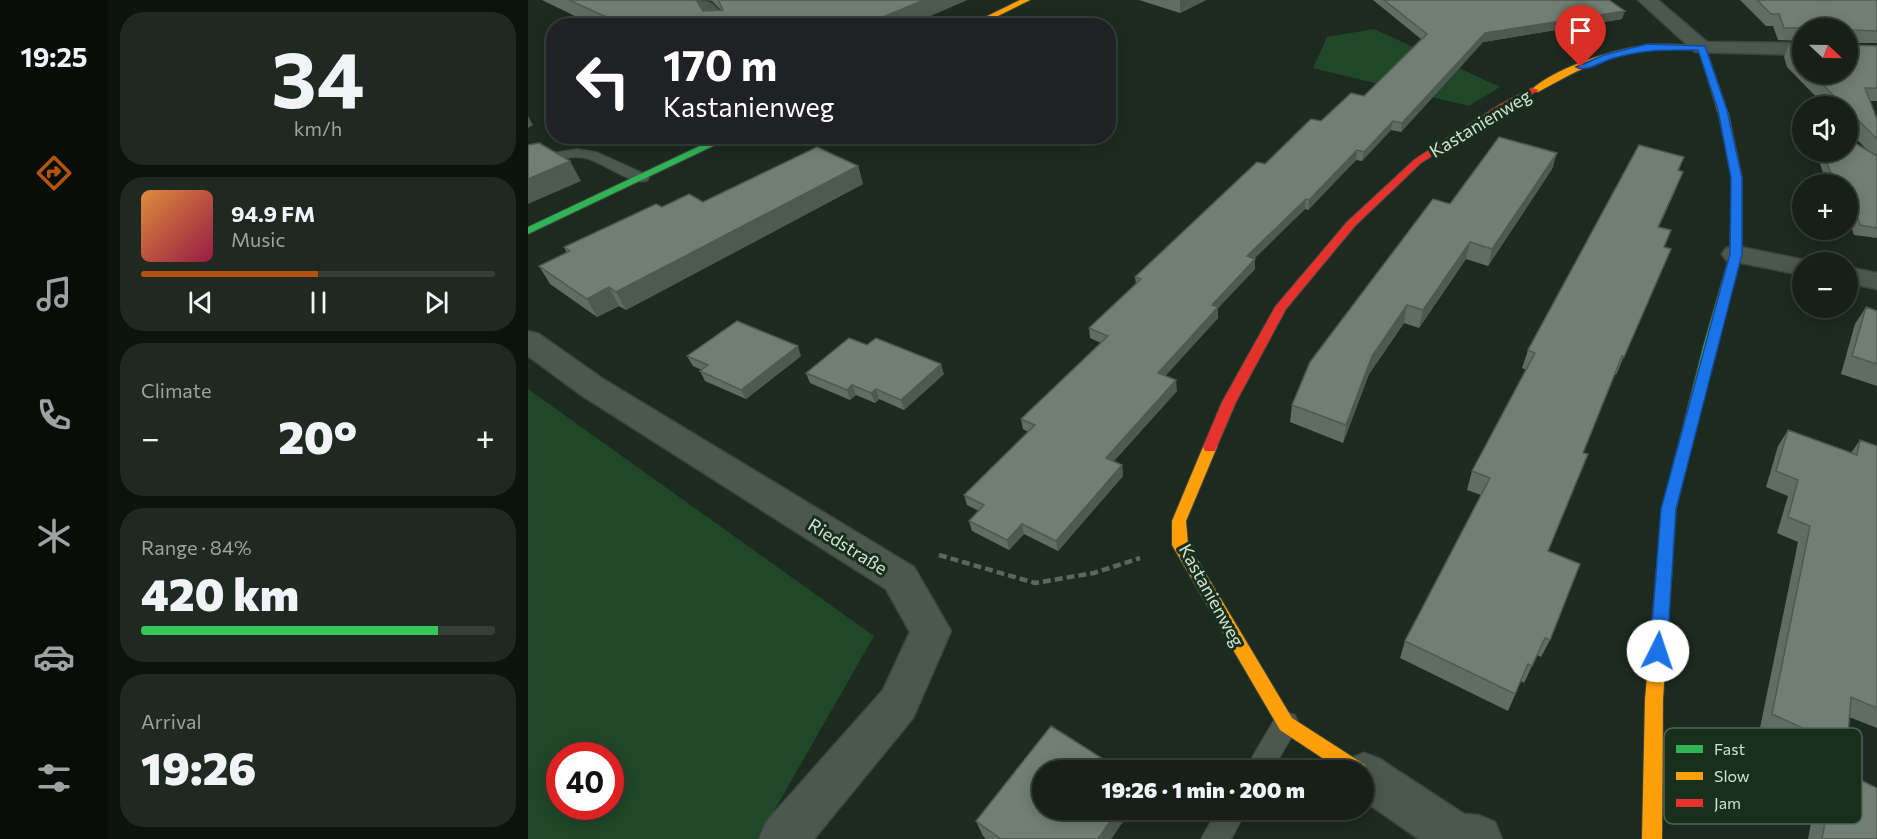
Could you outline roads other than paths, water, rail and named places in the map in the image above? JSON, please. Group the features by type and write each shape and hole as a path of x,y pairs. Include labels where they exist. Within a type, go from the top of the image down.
{"street":[{"path":"692,0 708,7 714,18"},
{"path":"988,18 1026,0"},
{"path":"1647,0 1702,48 1723,110 1737,178 1736,254 1669,509 1654,699 1652,839"},
{"name":"Kastanienweg","path":"1341,760 1286,724 1180,545 1179,521 1229,402 1281,307 1351,224 1418,161 1502,106 1568,72 1607,57 1647,47 1702,48"},
{"path":"1702,48 1792,50"},
{"path":"528,231 713,144"},
{"path":"1736,254 1792,265"},
{"path":"1858,277 1877,281"},
{"name":"Riedstraße","path":"528,341 592,387 900,578 931,631 898,704 783,839"},
{"path":"1374,782 1457,837 1478,839"}],"lane":[{"path":"528,161 578,153 591,155 642,177"},
{"path":"1264,760 1286,724"},
{"path":"1215,839 1227,820"}]}
